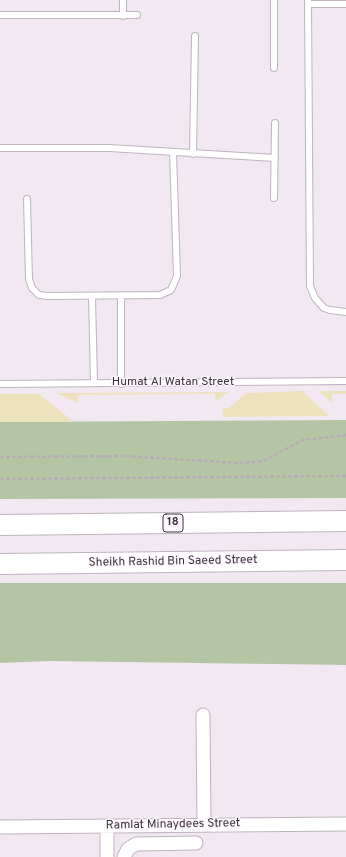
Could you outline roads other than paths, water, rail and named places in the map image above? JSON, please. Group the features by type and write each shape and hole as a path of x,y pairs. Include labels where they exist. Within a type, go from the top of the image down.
{"main road":[{"name":"18","path":"0,525 346,521"},
{"name":"Sheikh Rashid Bin Saeed Street","path":"0,564 346,560"}],"street":[{"path":"203,715 204,825"},
{"name":"Ramlat Minaydees Street","path":"0,827 346,824"},
{"path":"107,826 107,857"},
{"path":"124,857 128,849 136,844 196,843"}],"lane":[{"path":"123,0 123,16"},
{"path":"274,0 274,68"},
{"path":"346,4 308,2 310,286 315,298 324,308 346,312"},
{"path":"0,15 137,16"},
{"path":"193,154 195,36"},
{"path":"274,198 275,123"},
{"path":"0,148 87,148 274,158"},
{"path":"27,199 29,279 32,288 43,296 160,295 171,290 176,281 173,152"},
{"path":"92,296 94,383"},
{"path":"121,296 121,384"},
{"name":"Humat Al Watan Street","path":"0,384 346,381"}]}
